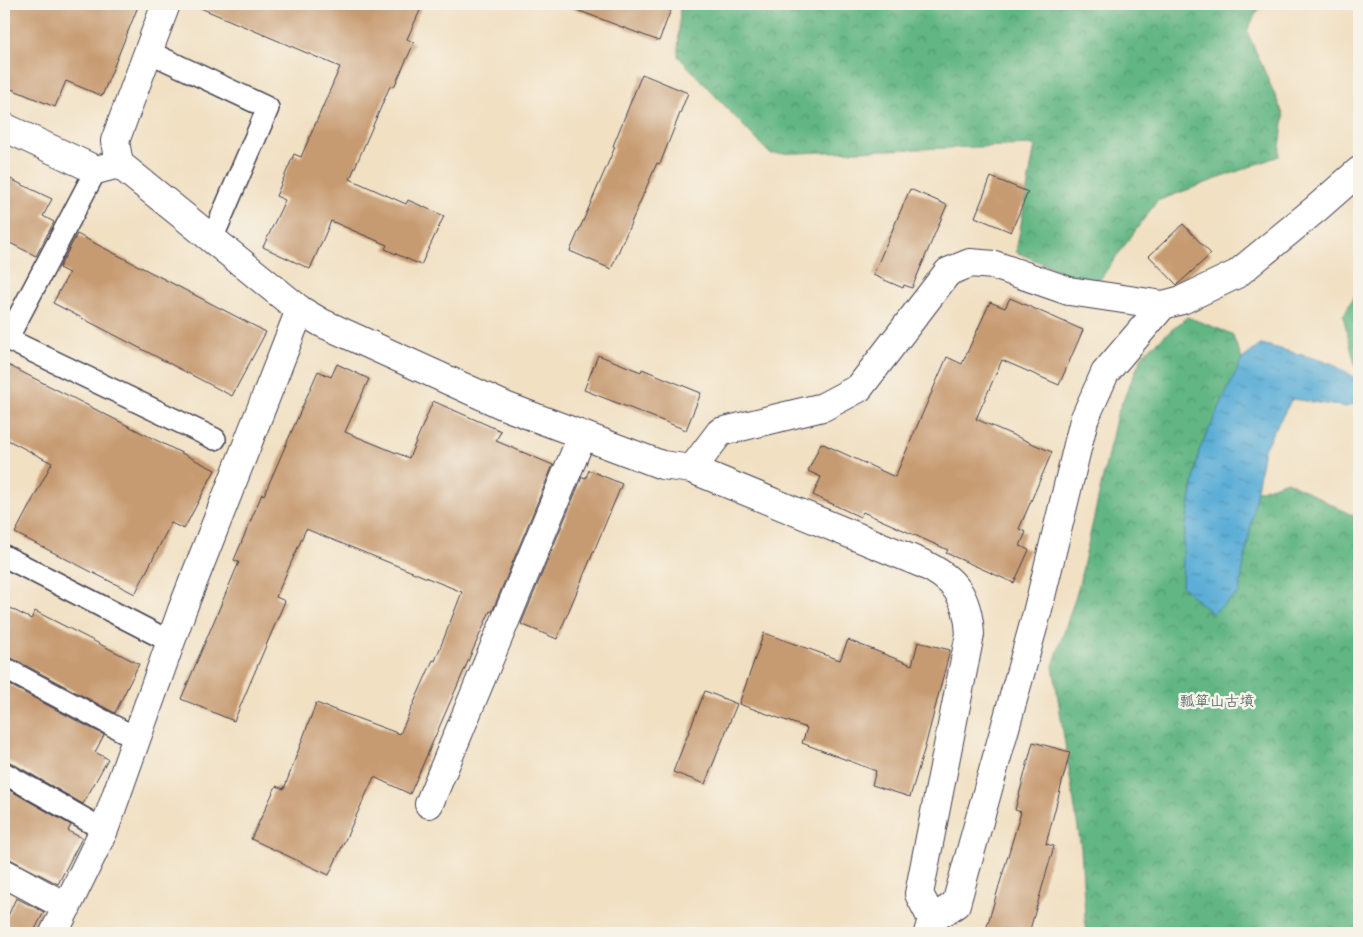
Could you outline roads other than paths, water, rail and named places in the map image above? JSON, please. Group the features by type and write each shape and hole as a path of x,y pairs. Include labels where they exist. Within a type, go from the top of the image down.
{"street":[{"path":"107,167 115,140 166,4"},
{"path":"4,127 107,167 212,239 300,310 322,323 505,406 662,465 692,469 935,570 948,578 958,590 965,603 969,618 970,634 919,894 930,926 956,904 1037,613 1084,420 1105,373 1163,305"},
{"path":"692,469 720,432 823,407 859,388 948,272 970,263 994,264 1069,291 1163,305 1182,300 1236,274 1359,171"},
{"path":"54,933 104,830 171,642 300,310"},
{"path":"428,804 582,436"},
{"path":"4,873 67,907"}],"lane":[{"path":"148,52 268,108 212,239"},
{"path":"107,167 7,339 215,439"},
{"path":"4,556 171,642"},
{"path":"4,668 136,738"},
{"path":"4,773 104,830"}],"water":[{"path":"1262,344 1331,363 1359,380 1359,402 1346,407 1292,399 1264,449 1239,593 1212,614 1182,586 1184,536 1199,451 1242,359"}],"park label":[{"name":"瓢箪山古墳","path":"1217,701"}]}
